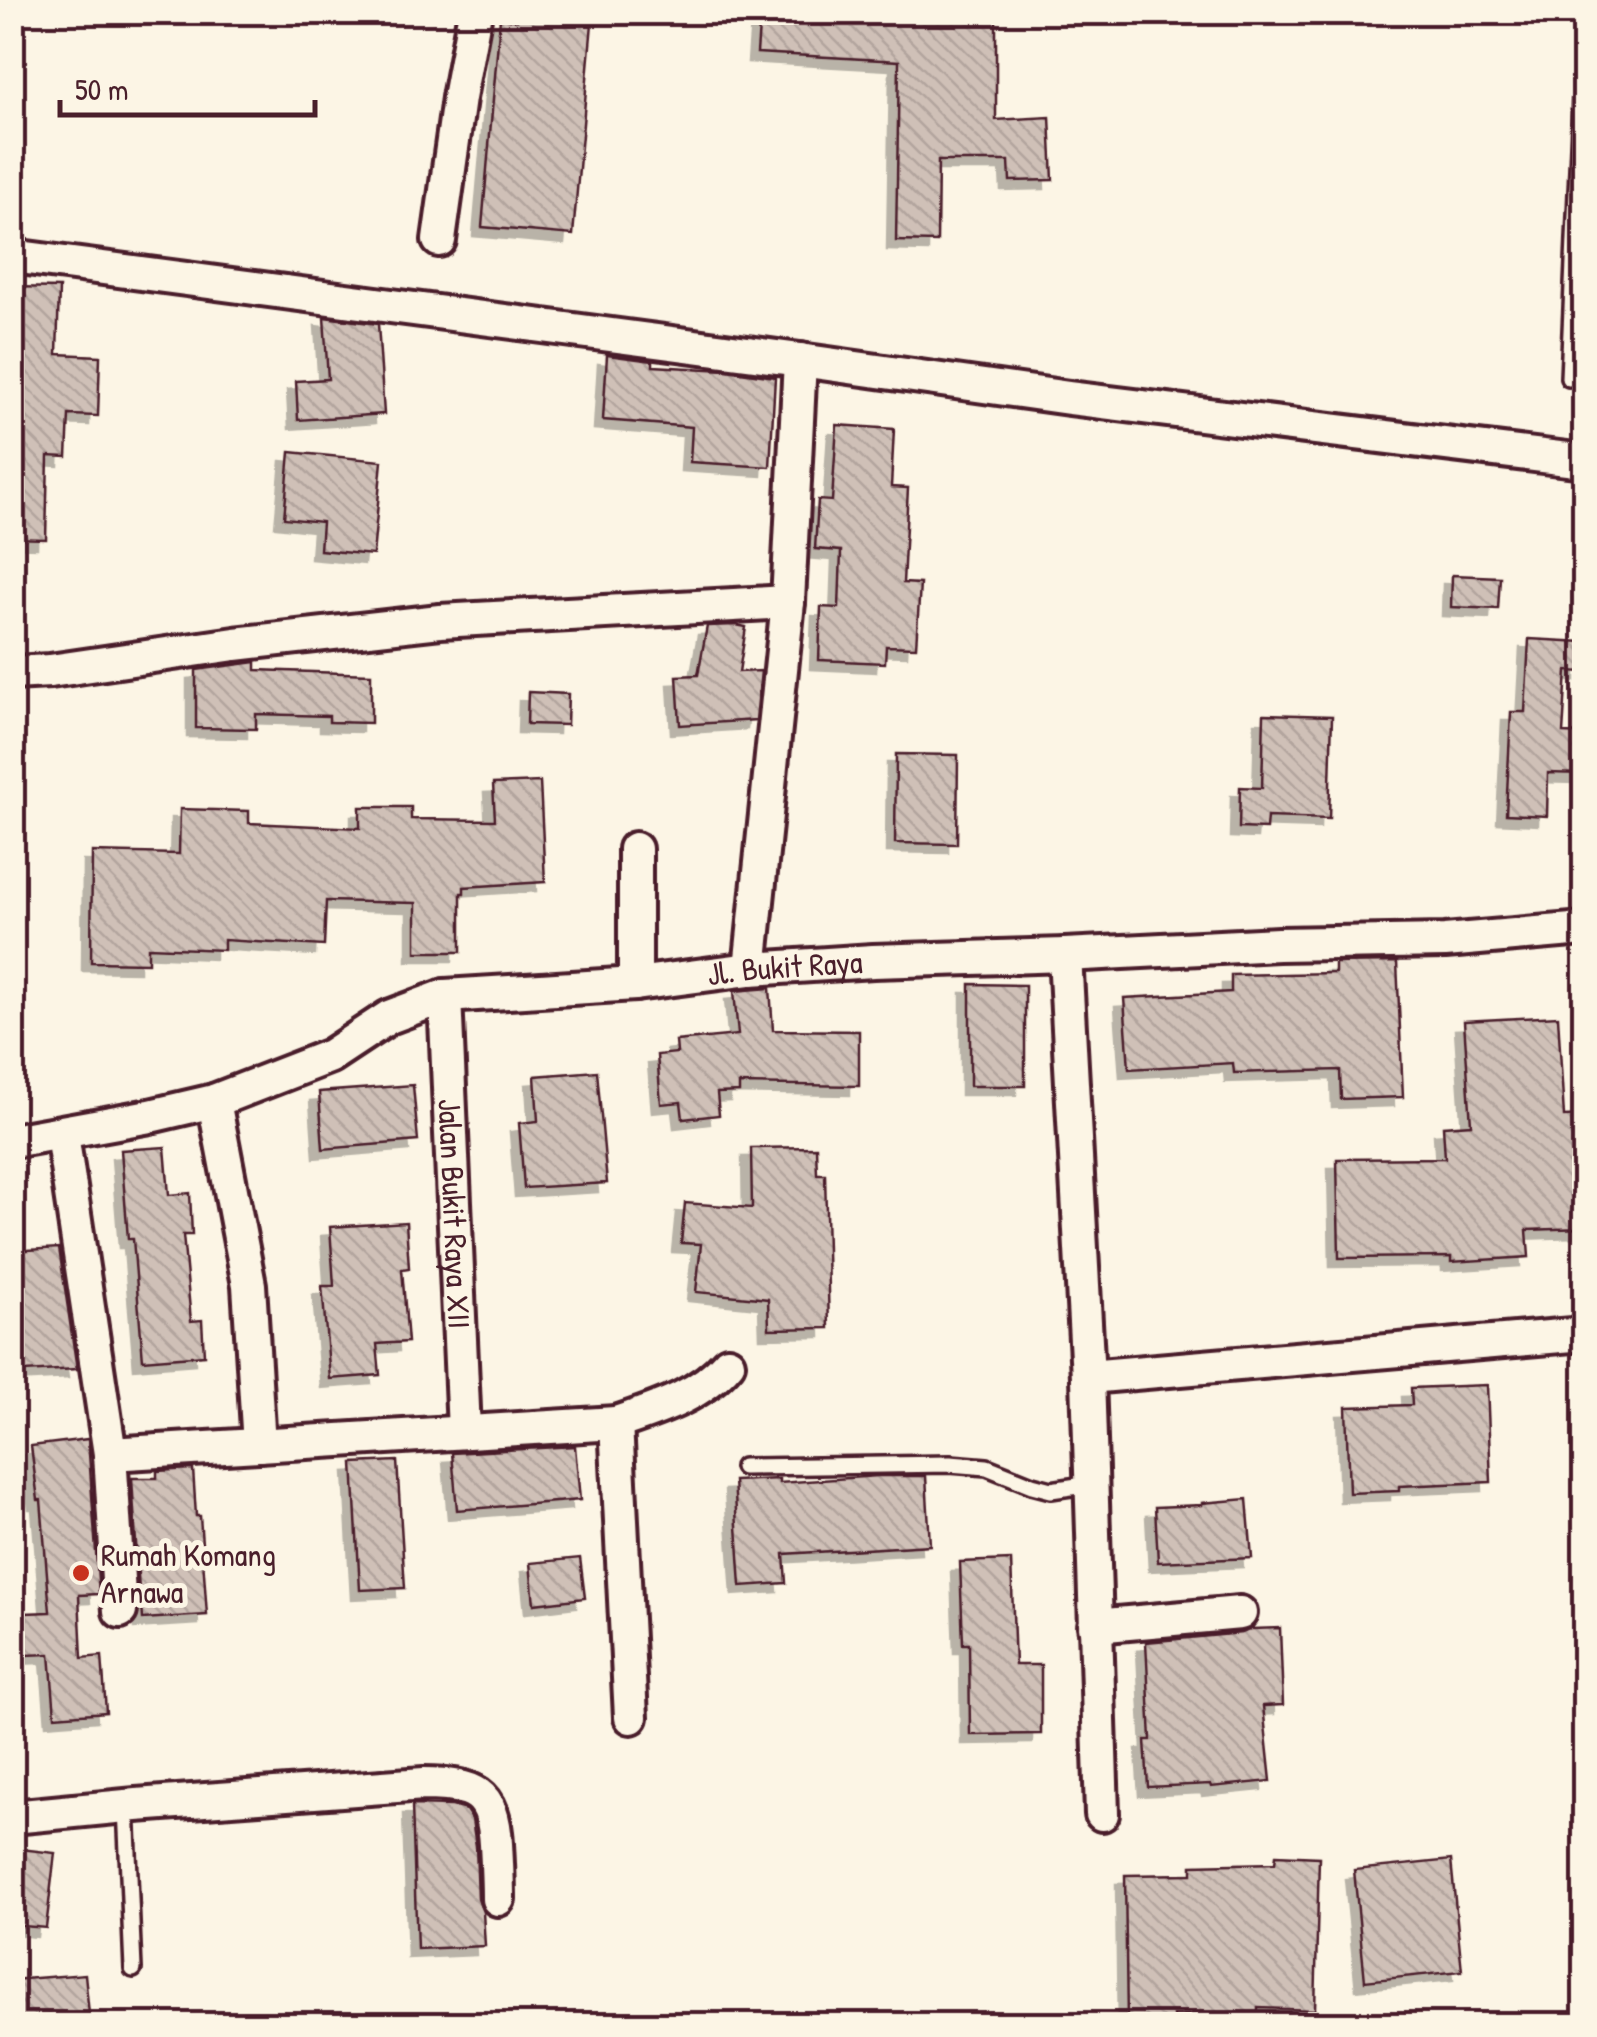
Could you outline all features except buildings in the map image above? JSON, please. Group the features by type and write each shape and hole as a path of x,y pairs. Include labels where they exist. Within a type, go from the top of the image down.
{"street":[{"path":"440,240 475,12"},
{"path":"12,256 1069,398 1584,460"},
{"path":"750,969 788,602 800,360"},
{"path":"12,673 440,621 788,602"},
{"path":"635,849 635,984"},
{"name":"Jl. Bukit Raya","path":"12,1141 62,1134 214,1100 330,1056 389,1018 445,996 635,984 750,969 873,960 1445,941 1584,929"},
{"path":"1065,955 1088,1377 1102,1814"},
{"name":"Jalan Bukit Raya XII","path":"445,996 464,1431"},
{"path":"214,1100 248,1285 259,1445"},
{"path":"62,1134 110,1454 120,1611"},
{"path":"1088,1377 1584,1334"},
{"path":"110,1454 616,1423 698,1389 717,1376 728,1362"},
{"path":"616,1423 631,1717"},
{"path":"1094,1626 1240,1613"},
{"path":"12,1817 424,1784 452,1785 474,1792 490,1810 494,1820 498,1899"}],"lane":[{"path":"1570,378 1584,31"},
{"path":"743,1467 950,1464 987,1467 1051,1490 1091,1484"},
{"path":"126,1806 134,1969"}],"place":[{"name":"Rumah Komang Arnawa","path":"81,1573"}]}
